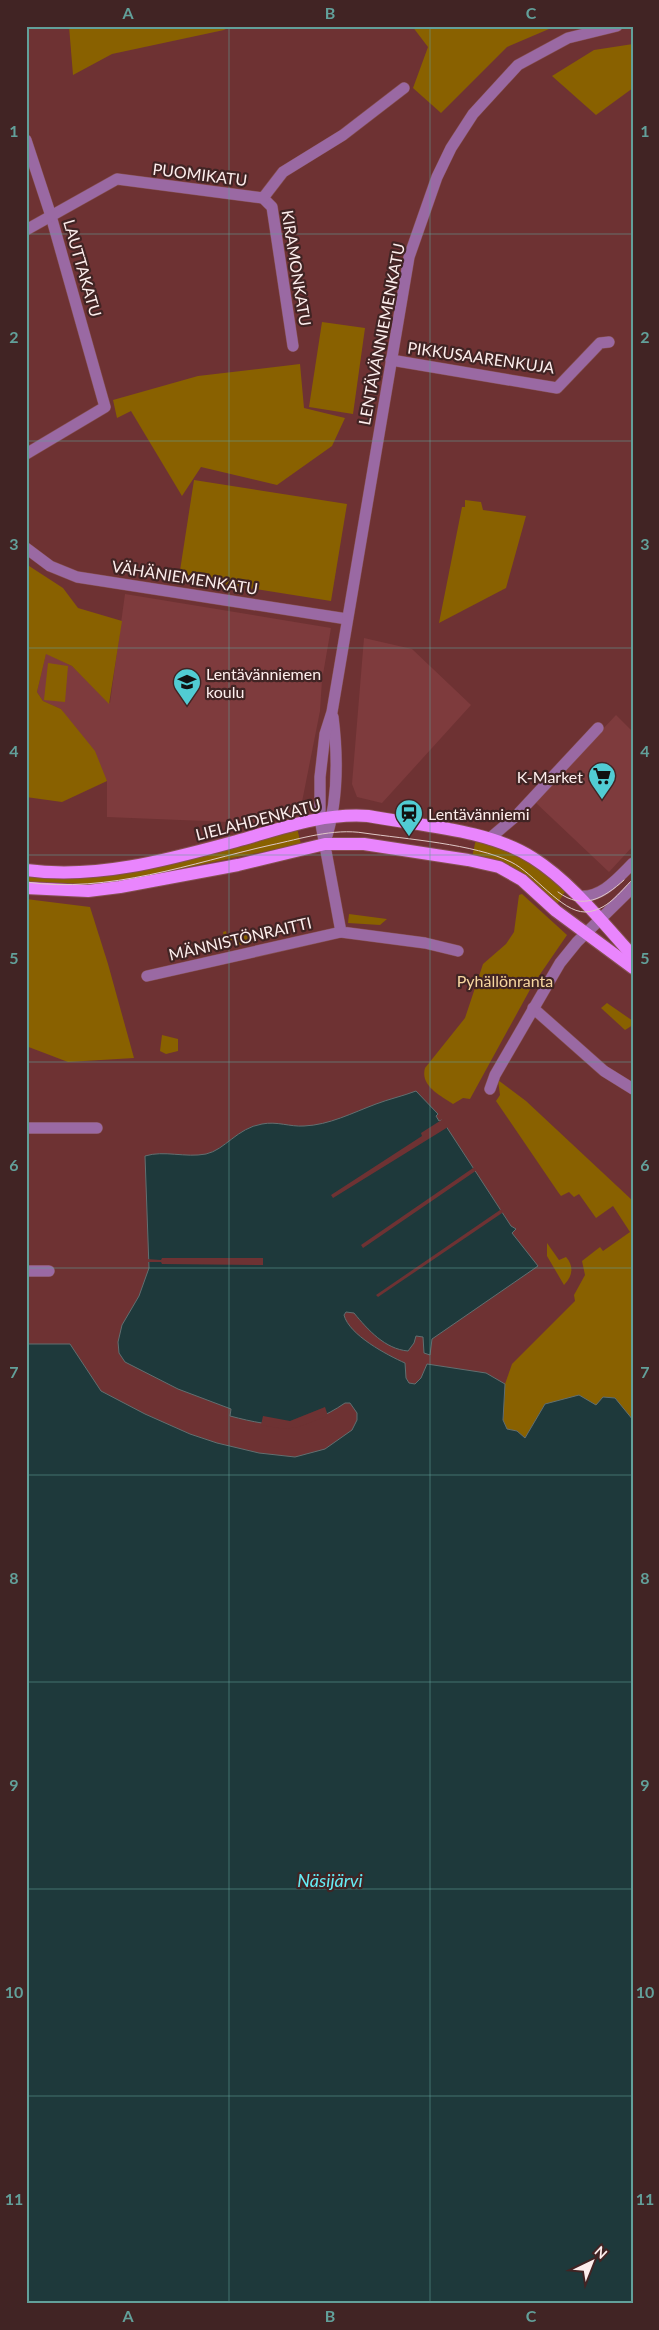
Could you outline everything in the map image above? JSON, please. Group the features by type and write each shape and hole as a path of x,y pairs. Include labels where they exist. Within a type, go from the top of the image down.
{"main road":[{"name":"LIELAHDENKATU","path":"26,870 66,873 115,869 209,848 320,818 368,816 489,839 532,857 559,877 633,956"},
{"path":"26,888 88,891 120,887 238,865 324,844 364,844 468,860 499,867 522,880 585,934 633,968"}],"street":[{"name":"LENTÄVÄNNIEMENKATU","path":"324,844 320,818 320,777 325,734 332,712 409,257 437,177 468,121 518,66 568,38 616,26"},
{"name":"PUOMIKATU","path":"26,230 117,180 263,198 283,172 343,135 404,88"},
{"name":"LAUTTAKATU","path":"26,140 51,216 105,406 26,454"},
{"name":"KIRAMONKATU","path":"263,198 272,207 293,346"},
{"name":"PIKKUSAARENKUJA","path":"391,360 557,388 600,343 609,342"},
{"name":"VÄHÄNIEMENKATU","path":"26,548 50,566 77,577 347,618"},
{"name":"LENTÄVÄNNIEMENKATU","path":"324,844 334,817 335,736 332,712"},
{"path":"489,839 516,816 598,728"},
{"path":"324,844 342,932 425,943 458,951"},
{"path":"578,896 586,897 601,891 633,863"},
{"path":"490,1089 495,1075 560,963 585,934 633,887"},
{"name":"MÄNNISTÖNRAITTI","path":"147,976 342,932"},
{"path":"533,1008 604,1071 633,1089"},
{"path":"26,1128 96,1128"},
{"path":"26,1271 49,1271"}],"shaded area":[{"name":"Lentävänniemen koulu","path":"125,594 331,628 322,680 320,711 300,812 254,823 107,817 107,781 61,709 43,701 37,692 46,653 72,666 110,703"},
{"path":"364,638 412,649 471,705 382,803 357,797 352,784"},
{"path":"616,715 633,732 633,846 609,872 535,802"}],"green space":[{"path":"69,26 231,26 224,30 112,54 73,75"},
{"path":"412,26 556,26 507,47 441,113 413,88 428,47"},
{"path":"633,44 633,88 596,115 552,76 594,50"},
{"path":"322,322 365,328 353,414 309,407"},
{"path":"300,364 304,408 345,418 332,446 277,485 201,467 182,496 131,411 117,418 113,400 198,376"},
{"path":"194,480 347,504 331,601 179,577"},
{"path":"465,500 481,502 483,510 526,516 506,588 439,623 462,507 465,507"},
{"path":"26,564 63,588 78,608 122,621 109,704 72,666 46,654 37,692 43,701 61,709 95,751 107,781 62,802 26,797"},
{"path":"48,663 68,666 65,702 44,700"},
{"path":"297,828 301,844 92,887 26,885 26,874 51,877"},
{"path":"476,839 501,848 524,860 545,873 566,890 556,906 472,857"},
{"name":"Pyhällönranta","path":"522,894 567,935 532,986 470,1099 463,1098 453,1104 428,1085 425,1080 425,1068 465,1018 483,964 506,944 514,932 519,895"},
{"path":"26,899 90,907 134,1058 68,1062 26,1046"},
{"path":"349,914 387,919 380,925 348,923"},
{"path":"253,930 257,941 235,946 233,940 225,942 223,932 226,931 227,936"},
{"path":"607,1003 633,1021 633,1025 625,1030 601,1008"},
{"path":"162,1035 178,1039 178,1051 166,1054 160,1051"},
{"path":"498,1080 526,1101 633,1201 633,1420 596,1405 545,1404 525,1438 517,1431 507,1430 503,1420 505,1384 512,1364 575,1301 574,1295 585,1275 582,1261 600,1247 603,1251 630,1232 613,1206 596,1218 579,1194 574,1197 569,1192 561,1196 496,1101 500,1095"},
{"path":"547,1243 559,1260 566,1257 570,1264 571,1275 564,1285 547,1256"}],"water":[{"name":"Näsijärvi","path":"416,1091 438,1114 436,1116 439,1121 442,1120 511,1226 516,1229 512,1233 538,1266 432,1339 430,1355 424,1353 423,1337 416,1336 414,1343 408,1351 384,1343 354,1313 346,1312 344,1315 347,1322 353,1330 370,1344 405,1363 406,1378 409,1383 415,1384 421,1378 427,1364 486,1373 505,1384 503,1420 507,1429 517,1431 525,1438 545,1404 579,1395 596,1405 603,1397 615,1398 633,1420 633,2304 26,2304 26,1344 70,1344 101,1391 145,1414 190,1434 217,1443 259,1453 295,1457 325,1449 352,1430 357,1420 357,1413 350,1403 345,1403 316,1419 303,1423 276,1425 246,1420 230,1416 231,1409 178,1389 125,1362 119,1353 118,1342 122,1325 139,1296 149,1268 145,1156 152,1154 206,1154 213,1152 253,1126 268,1123 299,1126 313,1125 340,1118"}],"pier":[{"path":"443,1119 448,1127 333,1198 331,1195 422,1136 421,1133"},
{"path":"476,1166 477,1170 363,1248 361,1245"},
{"path":"503,1208 505,1211 378,1297 376,1295"},
{"path":"162,1258 263,1258 263,1265 162,1264 161,1262 146,1262 146,1259 161,1260"},
{"path":"325,1407 328,1416 298,1427 284,1429 261,1425 263,1416 290,1421"}],"tram line":[{"path":"26,882 57,885 119,880 150,875 305,837 340,832 459,846 496,856 520,867 567,906 585,912 593,911 606,905 633,879"},
{"path":"558,892 576,901 593,900 609,892 624,880"}],"place":[{"name":"Lentävänniemen koulu","path":"187,706"},
{"name":"K-Market","path":"602,800"},
{"name":"Lentävänniemi","path":"409,837"}]}
